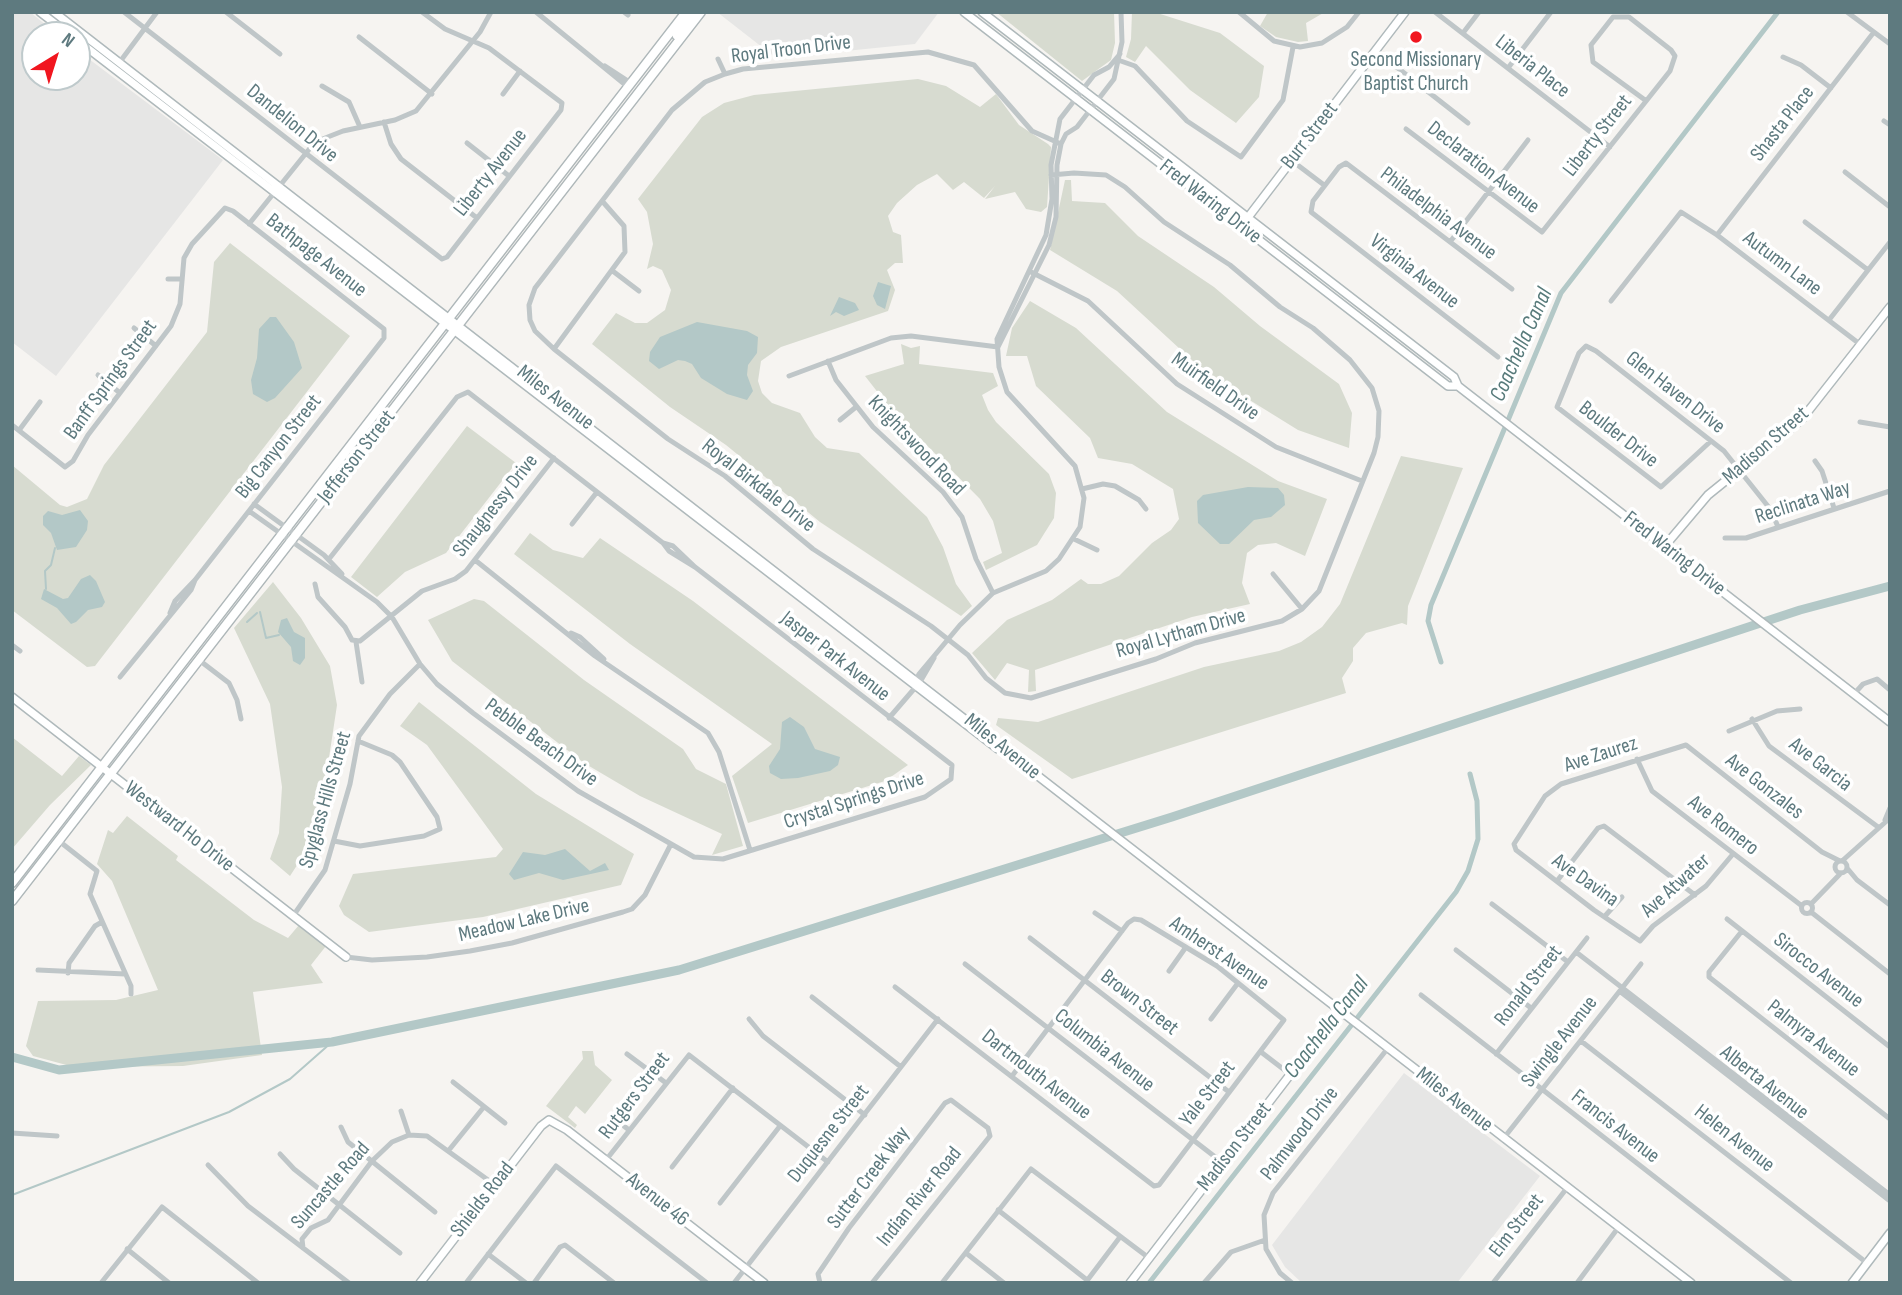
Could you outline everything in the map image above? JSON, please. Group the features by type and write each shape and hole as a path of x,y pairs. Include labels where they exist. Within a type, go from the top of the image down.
{"main road":[{"name":"Jefferson Street","path":"12,883 686,12"},
{"path":"663,60 693,12"},
{"name":"Jefferson Street","path":"12,901 701,12"},
{"path":"596,148 611,120 633,91 630,86"},
{"path":"199,660 196,655 228,606"},
{"path":"59,841 56,836 71,816 80,796"}],"street":[{"name":"Miles Avenue","path":"54,12 277,189"},
{"name":"Dandelion Drive","path":"124,12 442,259"},
{"path":"119,63 158,12"},
{"path":"226,12 280,54"},
{"path":"422,12 445,29 489,48 520,71 503,94"},
{"path":"249,224 304,154 324,137 416,111 473,40 491,12"},
{"path":"536,12 630,86"},
{"name":"Fred Waring Drive","path":"964,12 1448,386 1458,386"},
{"name":"Fred Waring Drive","path":"982,12 1454,377 1458,386 1499,419 1890,722"},
{"path":"1058,143 1113,82 1123,36 1121,12"},
{"path":"1239,12 1268,37 1293,47 1322,43 1347,27 1359,12"},
{"name":"Burr Street","path":"1241,226 1405,12"},
{"name":"Liberia Place","path":"1435,12 1610,148"},
{"path":"1463,33 1479,12"},
{"path":"1508,68 1551,12"},
{"path":"1847,12 1890,44"},
{"name":"Liberty Street","path":"1542,232 1670,71 1675,56 1629,17 1613,17 1591,45 1594,62 1645,100"},
{"name":"Shasta Place","path":"1717,234 1874,32"},
{"path":"359,37 432,94"},
{"path":"1118,58 1135,66 1187,121 1241,157 1283,100 1293,47"},
{"name":"Miles Avenue","path":"91,50 277,189 917,682 1691,1283"},
{"path":"1376,51 1468,122"},
{"name":"Royal Troon Drive","path":"554,349 535,331 530,320 531,296 672,110 705,82 743,69 928,52 974,65 1032,131 1058,143"},
{"path":"1783,57 1801,65 1831,88"},
{"path":"889,718 960,625 993,593 1046,571 1074,539 1083,517 1082,489 1075,466 1065,452 1007,392 1001,376 998,347 1036,272 1051,216 1060,119 1094,75 1109,67 1118,58"},
{"path":"718,59 725,74"},
{"name":"Liberty Avenue","path":"442,259 447,257 561,110 562,103 520,71"},
{"path":"322,86 349,102 360,127"},
{"path":"1884,121 1890,125"},
{"path":"384,122 390,144 401,159 477,218"},
{"name":"Declaration Avenue","path":"1406,129 1542,232"},
{"path":"1450,242 1528,140"},
{"path":"467,143 509,176"},
{"path":"1291,160 1324,185"},
{"name":"Philadelphia Avenue","path":"1324,185 1346,163 1512,289"},
{"path":"1845,172 1890,206"},
{"name":"Royal Lytham Drive","path":"949,640 1005,694 1031,698 1156,659 1195,643 1282,621 1302,609 1319,592 1378,437 1379,411 1372,388 1350,360 1230,265 1164,222 1125,187 1106,175 1054,175"},
{"name":"Virginia Avenue","path":"1324,185 1312,201 1311,212 1498,357"},
{"path":"554,349 614,272 625,252 626,239 618,216 603,201"},
{"name":"Bathpage Avenue","path":"225,208 380,325 385,333"},
{"name":"Banff Springs Street","path":"20,429 65,467 73,461 88,435 156,346 179,309 184,258 192,244 225,208"},
{"name":"Autumn Lane","path":"1611,301 1681,212 1717,234 1861,345"},
{"path":"1805,222 1868,270"},
{"path":"1829,320 1890,242"},
{"path":"614,272 639,291"},
{"name":"Muirfield Drive","path":"1036,272 1088,301 1188,391 1276,447 1362,481"},
{"path":"168,279 181,279"},
{"name":"Madison Street","path":"1664,547 1700,502 1802,419 1890,307"},
{"path":"134,328 156,346"},
{"name":"Big Canyon Street","path":"120,677 191,590 195,580 385,333"},
{"path":"789,376 882,340 911,336 998,347"},
{"name":"Glen Haven Drive","path":"1557,407 1568,376 1586,346 1711,440 1740,470 1771,510 1778,527"},
{"name":"Royal Birkdale Drive","path":"554,349 668,439 724,476 813,549 949,640"},
{"name":"Knightswood Road","path":"828,361 836,380 873,427 943,492 962,517 976,559 993,593"},
{"path":"98,375 120,393"},
{"name":"Jasper Park Avenue","path":"329,559 457,397 464,393 472,395 663,542 669,551 695,567 952,765 954,772"},
{"path":"12,425 20,429 40,402"},
{"path":"840,420 856,407"},
{"name":"Boulder Drive","path":"1557,407 1661,487 1711,440"},
{"path":"1860,422 1890,427"},
{"name":"Shaugnessy Drive","path":"356,642 392,617 422,591 461,575 554,458"},
{"path":"1815,461 1822,471 1834,509"},
{"path":"1082,489 1103,484 1115,486 1139,500 1146,509"},
{"name":"Reclinata Way","path":"1725,538 1746,538 1890,491"},
{"path":"572,524 597,492"},
{"path":"254,504 284,532"},
{"path":"249,511 329,559 349,581"},
{"path":"294,538 349,581"},
{"path":"1074,539 1097,551"},
{"path":"475,560 586,649 714,741 753,849"},
{"path":"1273,573 1302,609"},
{"name":"Pebble Beach Drive","path":"349,581 392,617 419,664 437,684 560,779 694,857 713,860 753,849"},
{"path":"315,584 318,597 356,642 362,682"},
{"path":"12,645 20,651"},
{"path":"199,660 229,683 237,700 241,719"},
{"name":"Spyglass Hills Street","path":"293,916 321,880 350,784 358,741 390,694 419,664"},
{"path":"1854,694 1863,684 1877,679 1890,690"},
{"name":"Westward Ho Drive","path":"12,697 346,957"},
{"path":"1729,731 1752,719 1777,711 1800,709"},
{"name":"Ave Garcia","path":"1752,719 1769,746 1878,827"},
{"path":"334,841 360,846 431,834 440,829 440,823 400,762 392,755 358,741"},
{"name":"Ave Zaurez","path":"1514,845 1545,796 1561,784 1686,746"},
{"name":"Ave Gonzales","path":"1686,746 1890,905"},
{"name":"Ave Romero","path":"1637,759 1652,791 1802,906 1803,912 1811,912"},
{"name":"Crystal Springs Drive","path":"753,849 925,797 943,786 954,772"},
{"path":"1890,808 1887,819 1854,851 1811,904 1811,912 1890,974"},
{"path":"1557,881 1598,828 1604,826 1695,895"},
{"path":"59,841 97,871 90,894 131,994"},
{"name":"Meadow Lake Drive","path":"346,957 372,960 470,951 525,940 632,909 645,895 671,844"},
{"name":"Ave Davina","path":"1514,845 1557,881 1640,941"},
{"name":"Ave Atwater","path":"1640,941 1706,886 1733,854"},
{"path":"1605,916 1622,897"},
{"path":"1802,906 1805,903 1811,904"},
{"path":"1492,904 1569,962"},
{"path":"1012,1076 1122,932 1095,913"},
{"name":"Amherst Avenue","path":"1122,932 1134,919 1186,947 1238,983 1284,1020"},
{"name":"Sirocco Avenue","path":"1727,919 1890,1047"},
{"path":"68,973 69,963 94,928 102,922"},
{"name":"Palmyra Avenue","path":"1742,931 1709,972 1709,977 1890,1119"},
{"name":"Ronald Street","path":"1496,1054 1587,937"},
{"name":"Brown Street","path":"1030,938 1229,1092"},
{"path":"1169,971 1186,947"},
{"path":"1456,950 1531,1008"},
{"name":"Alberta Avenue","path":"1576,952 1890,1195"},
{"name":"Columbia Avenue","path":"965,964 1223,1163"},
{"name":"Swingle Avenue","path":"1503,1139 1641,964"},
{"path":"38,970 125,974"},
{"path":"1211,1019 1238,983"},
{"name":"Dartmouth Avenue","path":"895,987 1150,1185 1157,1186"},
{"name":"Alberta Avenue","path":"1621,989 1622,993 1890,1201"},
{"name":"Francis Avenue","path":"1421,995 1791,1283"},
{"path":"812,997 901,1067"},
{"name":"Madison Street","path":"1130,1283 1339,1011"},
{"path":"749,1019 762,1036 865,1115"},
{"name":"Duquesne Street","path":"734,1283 938,1019"},
{"name":"Yale Street","path":"1157,1186 1284,1020"},
{"name":"Helen Avenue","path":"1581,1041 1867,1263"},
{"name":"Palmwood Drive","path":"1293,1283 1280,1273 1265,1240 1264,1215 1273,1193 1388,1048"},
{"path":"1261,1052 1292,1075"},
{"path":"627,1054 666,1083"},
{"name":"Rutgers Street","path":"606,1160 685,1057 690,1055 733,1088"},
{"path":"453,1082 505,1123"},
{"path":"672,1167 733,1088 828,1162"},
{"name":"Indian River Road","path":"872,1283 988,1139 990,1131 949,1100"},
{"name":"Sutter Creek Way","path":"819,1280 849,1228 949,1100"},
{"path":"449,1150 483,1108"},
{"path":"401,1111 409,1135 427,1136 495,1185"},
{"path":"615,1119 629,1130"},
{"name":"Avenue 46","path":"549,1120 559,1123 764,1283"},
{"name":"Shields Road","path":"420,1283 543,1124 549,1120"},
{"path":"720,1203 780,1126"},
{"path":"341,1127 348,1142 435,1212"},
{"path":"12,1133 57,1136"},
{"name":"Suncastle Road","path":"303,1248 302,1239 311,1228 328,1220 372,1161 392,1142 409,1135"},
{"path":"280,1154 339,1206 400,1253"},
{"path":"208,1164 248,1206 349,1283"},
{"path":"466,1283 556,1166 707,1283"},
{"path":"942,1283 1031,1168 1149,1258"},
{"name":"Elm Street","path":"1493,1283 1567,1188"},
{"path":"101,1283 162,1208 258,1283"},
{"path":"998,1210 1086,1282 1121,1237"},
{"path":"1577,1283 1618,1227"},
{"path":"1852,1283 1890,1233"},
{"path":"1206,1282 1231,1252 1265,1240"},
{"path":"534,1283 560,1247 565,1245 614,1283"},
{"path":"127,1249 169,1283"},
{"path":"966,1252 1004,1283"},
{"path":"488,1254 526,1283"}],"shaded area":[{"path":"12,12 30,12 41,21 21,21 21,91 91,91 91,61 223,160 56,376 12,342"},
{"path":"717,12 939,12 915,44 776,58"},
{"path":"996,12 1114,12 1115,43 1111,60 1082,81"},
{"path":"1132,12 1154,12 1220,33 1264,66 1259,97 1236,123 1190,90 1146,46 1135,62 1126,57 1131,39"},
{"path":"1268,12 1325,12 1306,23 1308,41 1298,42 1276,37 1260,26"},
{"path":"918,79 946,86 980,107 996,94 1019,125 1048,144 1051,147 1047,207 1041,212 1026,209 1015,192 985,199 995,186 984,198 964,182 953,190 937,174 917,185 897,203 888,216 893,232 901,235 903,263 895,263 887,270 895,290 888,311 781,347 761,361 758,381 762,393 772,403 800,413 815,437 827,448 859,453 927,517 943,547 956,584 972,606 961,616 820,522 726,445 670,407 592,344 616,313 635,323 647,323 665,310 671,290 662,270 653,266 647,269 653,244 647,212 638,199 702,117 724,103 754,95"},
{"path":"1065,180 1071,180 1072,201 1105,203 1138,236 1214,287 1260,326 1339,384 1352,413 1349,448 1298,430 1206,373 1117,291 1050,250"},
{"path":"230,243 350,336 95,666 87,667 12,610 12,465 60,505 67,507 87,499 104,465 207,332 214,262"},
{"path":"878,282 891,286 885,309 877,305 873,296"},
{"path":"839,297 855,303 859,310 844,316 836,312 830,316"},
{"path":"1030,301 1076,328 1167,412 1278,481 1327,499 1305,556 1276,543 1258,545 1247,553 1242,583 1250,604 1192,617 1035,670 1036,691 1028,692 1029,670 1007,663 995,680 972,653 1007,620 1052,600 1081,579 1088,584 1101,584 1119,576 1152,543 1171,530 1179,519 1173,489 1132,464 1098,458 1090,438 1036,386 1027,356 1006,356 1012,328"},
{"path":"270,317 276,317 294,342 302,368 275,398 267,402 253,394 251,380 257,358 259,329"},
{"path":"697,322 747,331 758,337 757,353 748,365 747,375 753,391 747,400 727,394 701,378 692,364 685,361 678,360 659,369 649,361 650,352 660,337"},
{"path":"901,344 911,348 920,346 919,364 993,373 998,386 982,395 988,410 996,422 1049,474 1056,493 1054,518 1037,545 986,570 983,562 1002,553 993,521 980,499 890,408 865,376 904,364"},
{"path":"467,426 516,463 446,553 405,572 377,597 351,577"},
{"path":"1401,456 1463,468 1408,606 1407,625 1402,623 1366,633 1353,648 1353,661 1342,678 1346,693 1072,779 996,725 998,718 1038,722 1204,667 1279,651 1301,642 1322,627 1340,604"},
{"path":"1248,487 1278,488 1284,495 1285,505 1271,517 1254,520 1229,544 1220,544 1198,523 1197,501 1203,495"},
{"path":"80,510 88,521 87,530 76,547 57,550 51,533 43,525 43,516 48,511 62,515"},
{"path":"530,533 553,550 583,558 600,538 693,601 908,765 885,781 748,823 732,776 772,744 630,644 514,554"},
{"path":"90,575 96,581 105,602 102,607 88,610 76,622 71,624 57,608 41,599 44,589 63,599 68,598 81,579"},
{"path":"273,582 301,618 330,666 337,705 327,771 303,856 290,876 270,859 279,833 282,787 270,704 234,628"},
{"path":"474,599 484,601 584,680 683,749 696,769 726,784 743,846 712,855 722,834 640,796 584,763 452,661 428,620"},
{"path":"287,618 294,632 305,638 305,658 300,665 293,661 291,647 278,632 281,620"},
{"path":"419,702 536,794 634,854 621,885 483,917 369,932 344,915 339,906 353,874 496,857 503,849 427,745 400,726"},
{"path":"790,717 804,727 815,749 840,757 838,765 830,771 798,778 781,779 770,773 769,766 780,749 782,722"},
{"path":"12,737 62,776 79,756 91,765 50,805 12,849"},
{"path":"127,816 178,856 176,860 254,920 288,938 299,925 326,946 311,965 323,983 253,992 262,1055 183,1066 74,1067 33,1056 26,1046 38,1001 116,1000 158,990 112,881 97,864 108,830 113,833"},
{"path":"565,849 590,871 605,863 609,870 563,880 539,873 514,880 509,874 523,852 545,855"},
{"path":"582,1051 593,1051 595,1065 612,1080 585,1114 576,1106 568,1117 577,1125 575,1128 546,1106 583,1059"},
{"path":"1404,1073 1540,1176 1457,1283 1302,1283 1285,1267 1272,1245"}],"waterway":[{"name":"Coachella Canal","path":"1441,662 1428,621 1431,605 1561,293 1778,12"},
{"path":"46,589 45,571 51,565 55,548"},
{"path":"12,1057 59,1070 332,1042 679,970 1172,817 1800,610 1890,586"},
{"path":"260,612 266,638 279,635"},
{"path":"247,622 257,613"},
{"name":"Coachella Canal","path":"1149,1283 1456,892 1468,871 1478,839 1477,801 1470,774"},
{"path":"12,1195 229,1112 290,1079 332,1042"}],"place":[{"name":"Second Missionary Baptist Church","path":"1416,37"}]}
